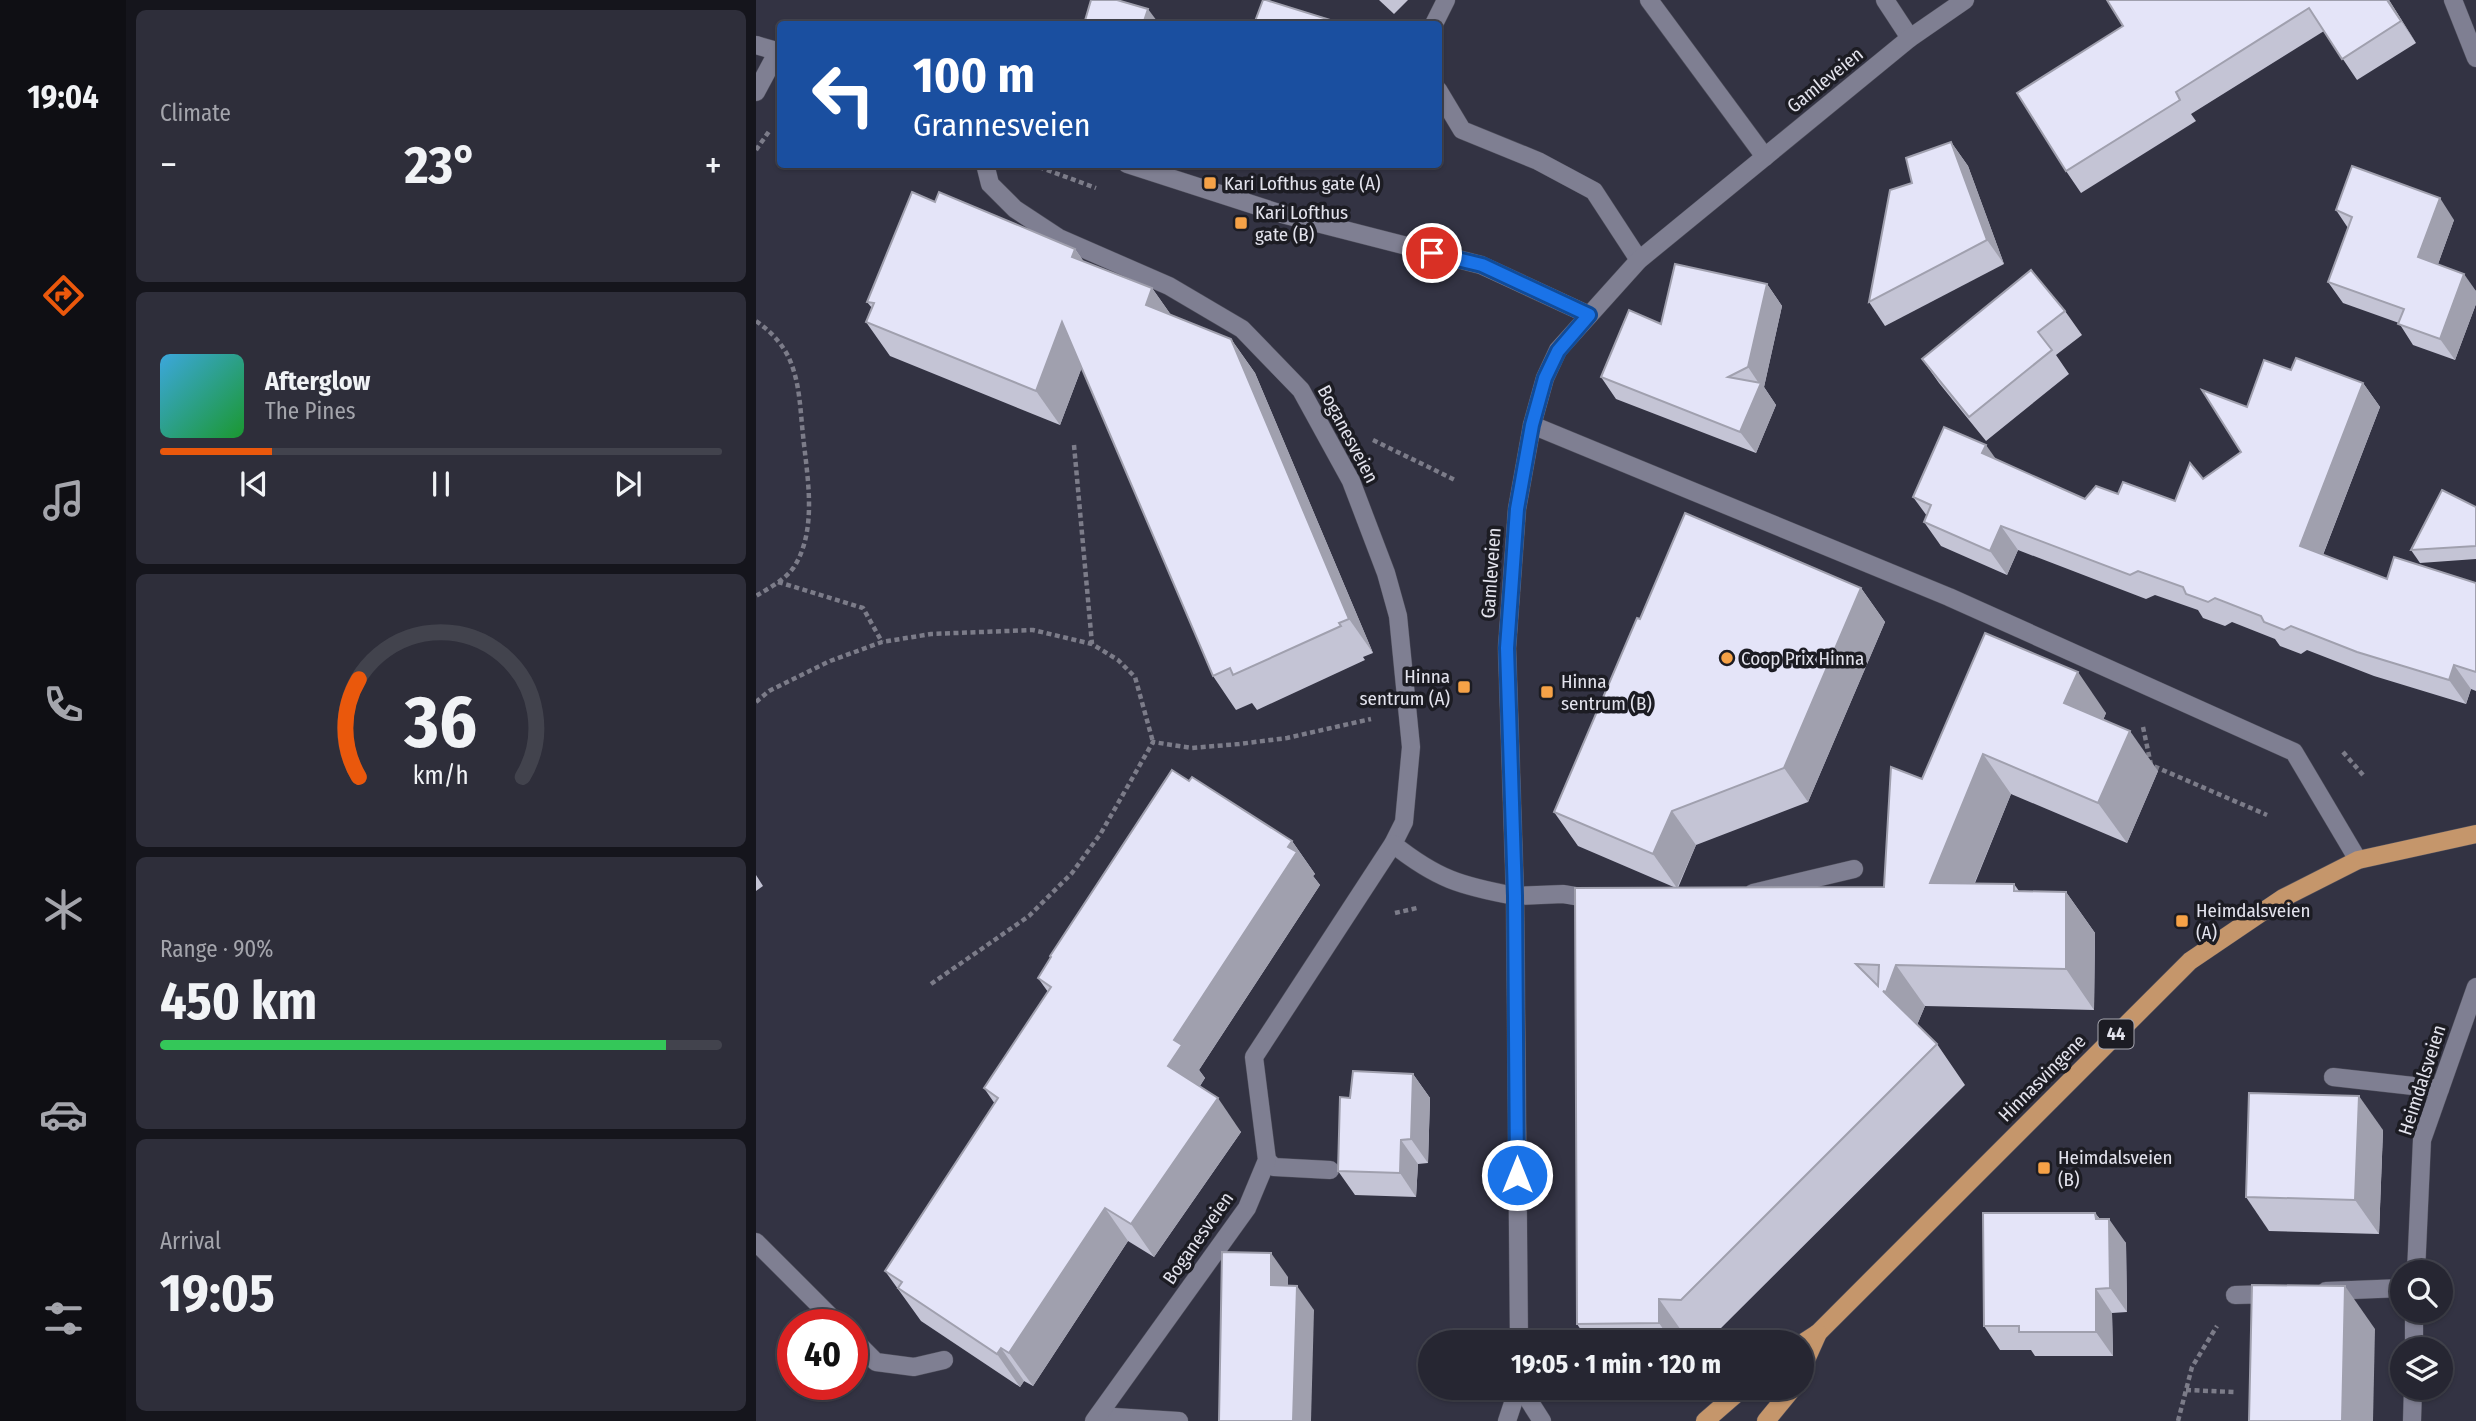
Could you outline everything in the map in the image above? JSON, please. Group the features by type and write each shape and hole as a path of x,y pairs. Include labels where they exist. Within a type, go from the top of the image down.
{"main road":[{"name":"Hinnasvingene","path":"1814,1335 2190,961 2283,898 2358,860 2476,834"},
{"name":"Hinnasvingene","path":"1814,1341 1818,1332"},
{"path":"1705,1421 1729,1400"},
{"path":"1766,1421 1783,1400"}],"street":[{"path":"1436,21 1446,0"},
{"path":"1649,0 1765,157"},
{"path":"1885,0 1910,38"},
{"name":"Gamleveien","path":"1519,1330 1515,896 1507,648 1517,509 1532,425 1545,378 1558,351 1639,260 1910,38 1965,0"},
{"path":"2453,0 2476,58"},
{"path":"756,45 777,51"},
{"path":"756,92 777,55"},
{"path":"1442,97 1462,130 1538,161 1594,191 1639,260"},
{"name":"Boganesveien","path":"986,168 990,184 1003,200 1059,238 1169,286 1242,329 1301,390 1351,481 1386,573 1398,616 1409,709 1411,747 1404,822 1393,844 1254,1057 1267,1160 1247,1208 1096,1418"},
{"path":"1139,168 1282,214 1482,265 1589,315"},
{"path":"1532,425 1950,597 2294,752 2358,860"},
{"path":"1393,844 1438,876 1473,888 1515,896 1563,894 1612,902"},
{"path":"1738,896 1854,869"},
{"name":"Heimdalsveien","path":"2417,1260 2422,1140 2476,986"},
{"path":"2333,1077 2440,1089"},
{"path":"1267,1160 1274,1167 1330,1170"},
{"path":"756,1242 823,1309"},
{"path":"2235,1295 2390,1289"},
{"path":"868,1354 876,1362 915,1367 944,1360"},
{"path":"1507,1421 1515,1400"},
{"path":"1528,1400 1542,1421"},
{"path":"2412,1421 2413,1400"},
{"path":"1096,1418 1179,1421"}],"path":[{"path":"756,321 777,338 789,357 798,384 809,513 802,548 794,567 778,582 756,596"},
{"path":"1318,419 1360,433 1457,481"},
{"path":"1074,445 1092,643"},
{"path":"778,582 863,608 882,642"},
{"path":"756,702 769,691 830,661 882,642 931,634 1033,631 1092,643 1118,660 1135,677 1153,741 1101,833 1072,873 1030,916 931,984"},
{"path":"1153,741 1192,748 1287,738 1409,709"},
{"path":"2141,723 2146,734 2145,744 2151,765 2267,815"},
{"path":"1360,894 1386,916 1411,908 1422,909"},
{"path":"2178,1421 2192,1367 2235,1295"},
{"path":"2186,1390 2234,1392"}],"building":[{"path":"1091,0 1117,0 1148,9 1144,21 1085,21"},
{"path":"1263,0 1266,0 1333,21 1255,21"},
{"path":"2107,0 2387,0 2401,21 2342,59 2309,8 2176,92 2180,100 2066,171 2017,93 2123,26"},
{"path":"1951,142 1987,240 1869,302 1890,190 1912,183 1906,158"},
{"path":"2352,166 2440,198 2418,257 2464,274 2440,339 2398,324 2404,309 2328,282 2352,217 2336,210"},
{"path":"912,192 935,202 939,192 1075,249 1072,257 1152,288 1146,305 1231,339 1349,619 1339,623 1341,626 1233,675 1230,668 1213,676 1062,322 1036,391 866,322 874,303 867,302"},
{"path":"1675,264 1767,284 1748,367 1728,377 1761,383 1740,432 1601,377 1629,310 1661,324"},
{"path":"2031,270 2065,311 2038,332 2052,350 1969,417 1922,359"},
{"path":"2296,358 2363,383 2300,546 2387,579 2394,557 2476,583 2476,672 2454,665 2449,680 2357,652 2291,626 2284,630 2264,622 2261,616 2215,598 2208,602 2186,594 2183,587 2138,571 2130,575 2001,526 1990,551 1924,522 1931,505 1913,497 1944,427 1986,445 1982,453 2085,499 2096,486 2118,494 2123,482 2175,501 2190,463 2203,479 2241,452 2202,390 2247,407 2264,360 2291,370"},
{"path":"2442,490 2476,507 2476,546 2411,550"},
{"path":"1685,513 1861,588 1784,768 1672,811 1653,854 1554,812"},
{"path":"1985,633 2078,672 2064,703 2130,731 2098,803 1983,754 1930,883 2014,884 2014,891 2066,892 2066,969 1896,965 1886,992 1883,991 1937,1044 1681,1300 1659,1299 1659,1323 1577,1324 1575,888 1884,887 1891,767 1922,779","holes":["1856,964 1879,965 1878,986"]},
{"path":"1172,770 1189,781 1192,777 1292,841 1288,847 1297,852 1174,1040 1182,1045 1168,1066 1218,1098 1131,1224 1105,1208 1009,1353 1001,1348 997,1354 898,1288 902,1282 885,1271 998,1098 984,1088 1051,987 1038,978 1050,956"},
{"path":"1353,1071 1413,1074 1411,1139 1401,1140 1400,1173 1338,1171 1340,1097 1350,1098"},
{"path":"2249,1093 2359,1096 2355,1200 2246,1197"},
{"path":"1983,1213 2095,1213 2096,1219 2109,1219 2110,1288 2096,1289 2096,1332 2019,1332 2019,1326 1984,1326"},
{"path":"1222,1252 1271,1253 1271,1285 1297,1286 1293,1421 1219,1421"},
{"path":"2252,1285 2345,1286 2342,1421 2249,1421"}],"place":[{"name":"Kari Lofthus gate (A)","path":"1210,183"},
{"name":"Kari Lofthus gate (B)","path":"1241,223"},
{"name":"Coop Prix Hinna","path":"1727,658"},
{"name":"Hinna sentrum (A)","path":"1464,687"},
{"name":"Hinna sentrum (B)","path":"1547,692"},
{"name":"Heimdalsveien (A)","path":"2182,921"},
{"name":"Heimdalsveien (B)","path":"2044,1168"}],"route":[{"path":"1432,253 1482,265 1589,315 1558,351 1545,378 1532,425 1517,509 1507,648 1515,896 1517,1175"}]}
